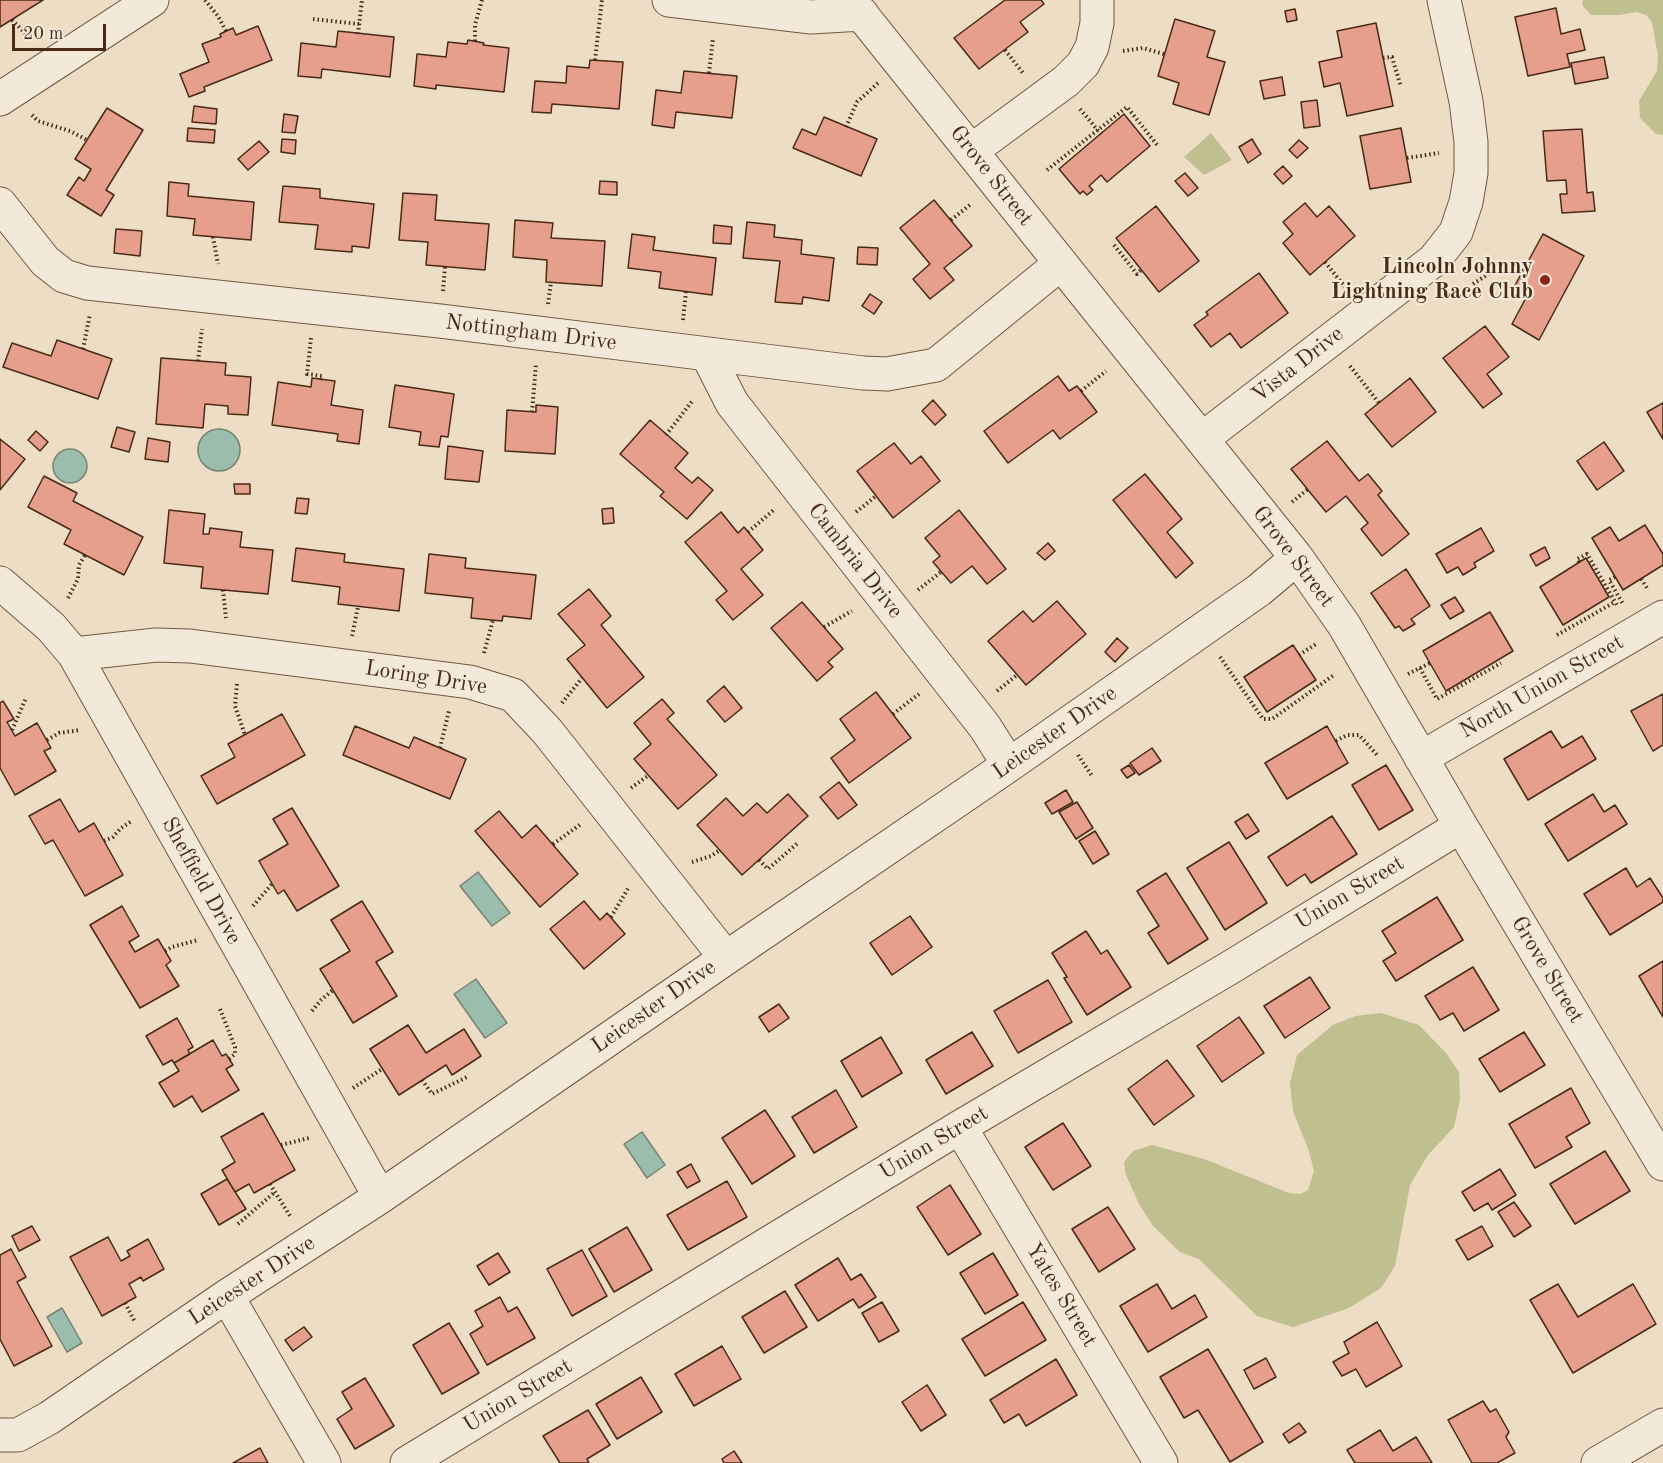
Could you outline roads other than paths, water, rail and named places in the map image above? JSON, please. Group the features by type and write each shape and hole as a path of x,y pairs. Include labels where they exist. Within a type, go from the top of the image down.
{"street":[{"path":"8,94 152,0"},
{"path":"669,0 811,17 856,7"},
{"path":"971,151 1066,81 1083,64 1092,47 1097,23 1096,0"},
{"name":"Vista Drive","path":"1202,439 1434,260 1456,232 1466,202 1471,173 1471,142 1466,101 1444,0"},
{"name":"Grove Street","path":"856,7 1297,558 1344,625 1663,1164"},
{"name":"Nottingham Drive","path":"0,204 45,261 64,276 87,283 538,333 711,362 863,374 887,374 936,365 1060,264"},
{"name":"Cambria Drive","path":"711,362 732,403 972,711 1009,765"},
{"name":"Leicester Drive","path":"0,1436 18,1435 49,1418 227,1296 380,1197 1009,765 1259,590 1297,558"},
{"name":"Sheffield Drive","path":"0,583 51,627 74,654 380,1197"},
{"name":"North Union Street","path":"1421,758 1663,617"},
{"name":"Loring Drive","path":"74,654 156,645 190,646 470,682 513,695 547,731 726,958"},
{"name":"Union Street","path":"407,1463 1461,826"},
{"name":"Yates Street","path":"960,1127 1161,1463"},
{"path":"227,1296 324,1463"},
{"path":"1598,1463 1663,1425"}],"place":[{"name":"Lincoln Johnny Lightning Race Club","path":"1545,280"}]}
